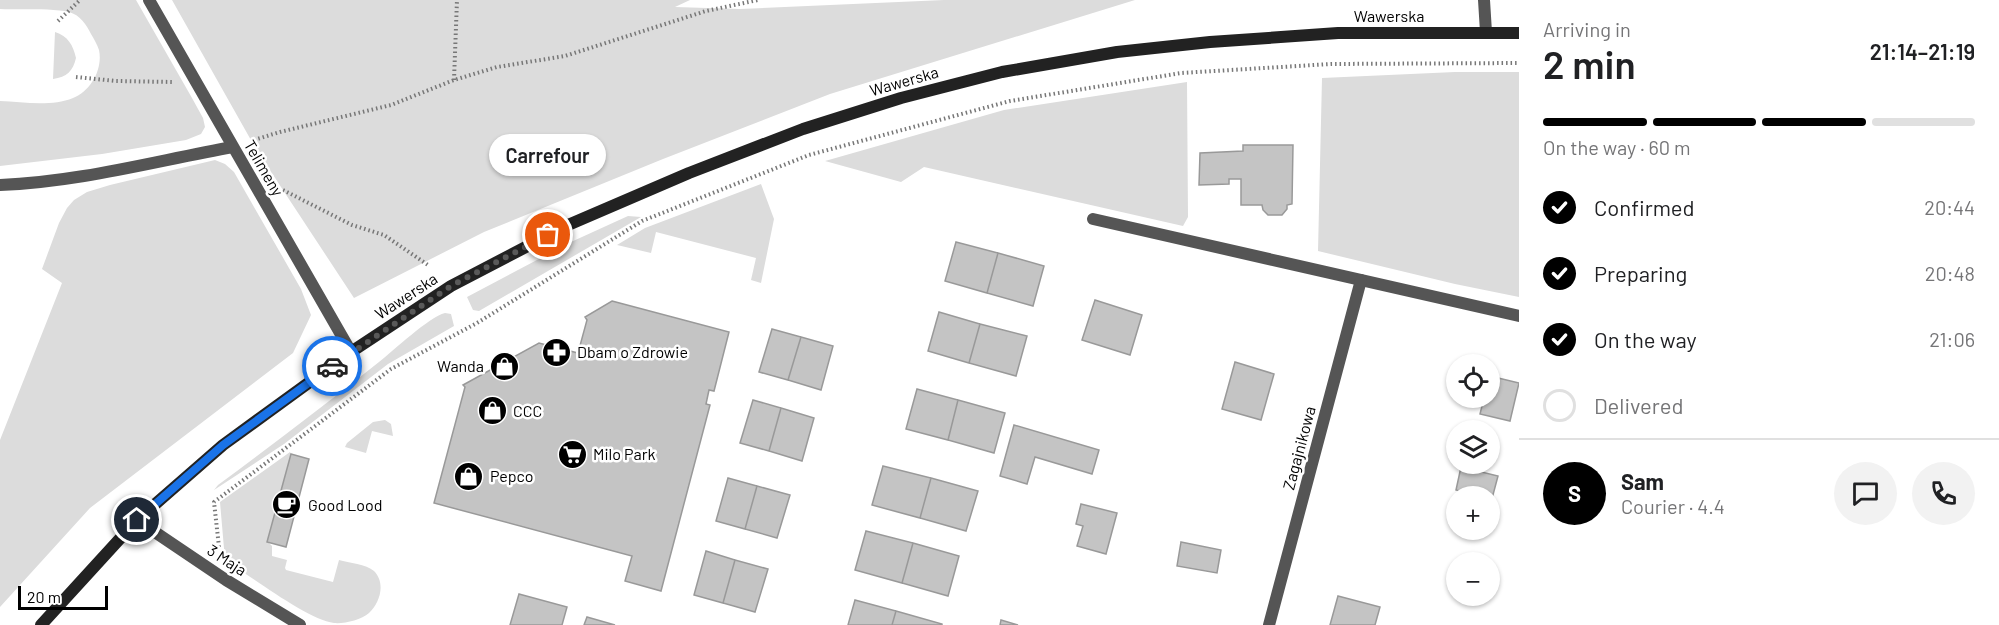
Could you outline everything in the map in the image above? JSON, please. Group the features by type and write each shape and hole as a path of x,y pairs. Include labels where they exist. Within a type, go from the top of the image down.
{"main road":[{"name":"Wawerska","path":"41,625 137,520 223,445 351,352 451,286 568,225 689,173 772,141 901,98 1002,72 1117,52 1210,42 1338,33 1519,33"}],"street":[{"name":"Telimeny","path":"149,0 351,352"},
{"path":"1484,0 1486,32"},
{"path":"0,185 90,176 233,147"},
{"path":"1093,219 1519,316"},
{"name":"Zagajnikowa","path":"1269,625 1362,280"},
{"name":"3 Maja","path":"137,520 226,580 300,625"}],"path":[{"path":"58,21 80,0"},
{"path":"454,80 457,0"},
{"path":"233,147 280,132 391,105 454,80 496,68 565,56 706,11 759,0"},
{"path":"219,547 214,502 391,369 477,322 642,221 809,156 1010,101 1181,73 1331,64 1519,63"},
{"path":"76,77 152,82 195,81"},
{"path":"281,189 352,225 384,235 428,265"}],"shaded area":[{"path":"0,0 136,0 203,118 205,127 201,134 186,140 102,154 0,166 0,101 46,103 73,98 90,85 97,72 100,57 99,50 85,23 76,15 54,10 0,9"},
{"path":"172,0 690,0 675,7 740,9 944,0 1135,0 830,94 484,232 354,298 256,149"},
{"path":"55,32 69,42 76,58 69,73 53,79"},
{"path":"1455,72 1519,72 1519,297 1318,251 1322,78"},
{"path":"1187,82 1188,217 1183,226 924,167 901,182 825,161 1004,110"},
{"path":"215,160 225,164 234,172 301,289 311,315 293,353 90,508 0,607 0,440 62,283 42,269 59,223 74,200 87,192"},
{"path":"761,184 774,219 761,283 751,280 756,258 656,232 651,253 617,245 645,228"},
{"path":"628,216 641,217 479,311 473,310 467,297 571,242"},
{"path":"445,313 451,314 454,326 388,364 284,444 214,490 421,327"},
{"path":"385,420 391,424 393,436 372,431 366,453 345,447 373,422"},
{"path":"290,452 268,542 272,546 272,556 287,560 286,570 333,582 339,560 362,565 374,571 380,581 379,598 373,609 362,618 338,623 323,620 294,606 225,560 220,502"}],"building":[{"path":"1243,145 1293,145 1292,204 1287,205 1282,215 1268,215 1262,205 1241,205 1241,179 1229,179 1229,184 1199,185 1200,153 1243,151"},
{"path":"956,242 998,253 987,293 945,281"},
{"path":"998,253 1044,266 1033,306 987,293"},
{"path":"1095,300 1142,315 1130,355 1082,340"},
{"name":"Milo Park","path":"612,301 729,332 714,391 709,390 706,404 710,405 661,591 625,581 632,556 434,503 465,387 463,385 539,343 578,353 587,320 585,317"},
{"path":"939,312 980,324 969,363 928,351"},
{"path":"980,324 1027,336 1016,376 969,363"},
{"path":"772,329 801,337 788,380 759,372"},
{"path":"801,337 833,346 821,390 788,380"},
{"path":"1235,362 1274,374 1261,420 1222,409"},
{"path":"1500,378 1519,383 1510,421 1480,414 1482,408 1500,408"},
{"path":"917,389 958,400 948,440 906,429"},
{"path":"753,400 781,408 769,451 740,443"},
{"path":"958,400 1005,413 994,453 948,440"},
{"path":"781,408 814,418 802,461 769,451"},
{"path":"1014,425 1099,450 1092,474 1035,457 1027,484 1000,476"},
{"path":"291,454 309,459 286,547 267,542"},
{"path":"883,466 931,478 920,518 872,505"},
{"path":"1459,474 1498,476 1495,486 1457,486"},
{"path":"728,478 757,486 745,529 716,521"},
{"path":"931,478 978,491 966,531 920,518"},
{"path":"757,486 790,495 777,538 745,529"},
{"path":"1081,504 1117,513 1106,554 1077,546 1083,526 1076,524"},
{"path":"866,531 913,543 902,583 855,570"},
{"path":"1181,542 1221,550 1217,573 1177,566"},
{"path":"913,543 959,556 948,596 902,583"},
{"path":"706,551 735,560 723,603 694,595"},
{"path":"735,560 768,569 755,612 723,603"},
{"path":"519,594 567,607 562,625 510,625"},
{"path":"1338,596 1380,607 1375,625 1330,625"},
{"path":"855,600 896,611 892,625 848,625"},
{"path":"896,611 942,624 942,625 892,625"},
{"path":"587,617 615,625 584,625"},
{"path":"1001,620 1018,625 1000,625"}],"way so far":[{"path":"332,366 451,286 548,235"}],"place":[{"name":"Carrefour","path":"548,235"},
{"name":"Dbam o Zdrowie","path":"556,352"},
{"name":"Wanda","path":"505,366"},
{"name":"CCC","path":"492,411"},
{"name":"Milo Park","path":"572,454"},
{"name":"Pepco","path":"469,476"},
{"name":"Good Lood","path":"287,505"}],"route":[{"path":"137,520 223,445 332,366"}]}
